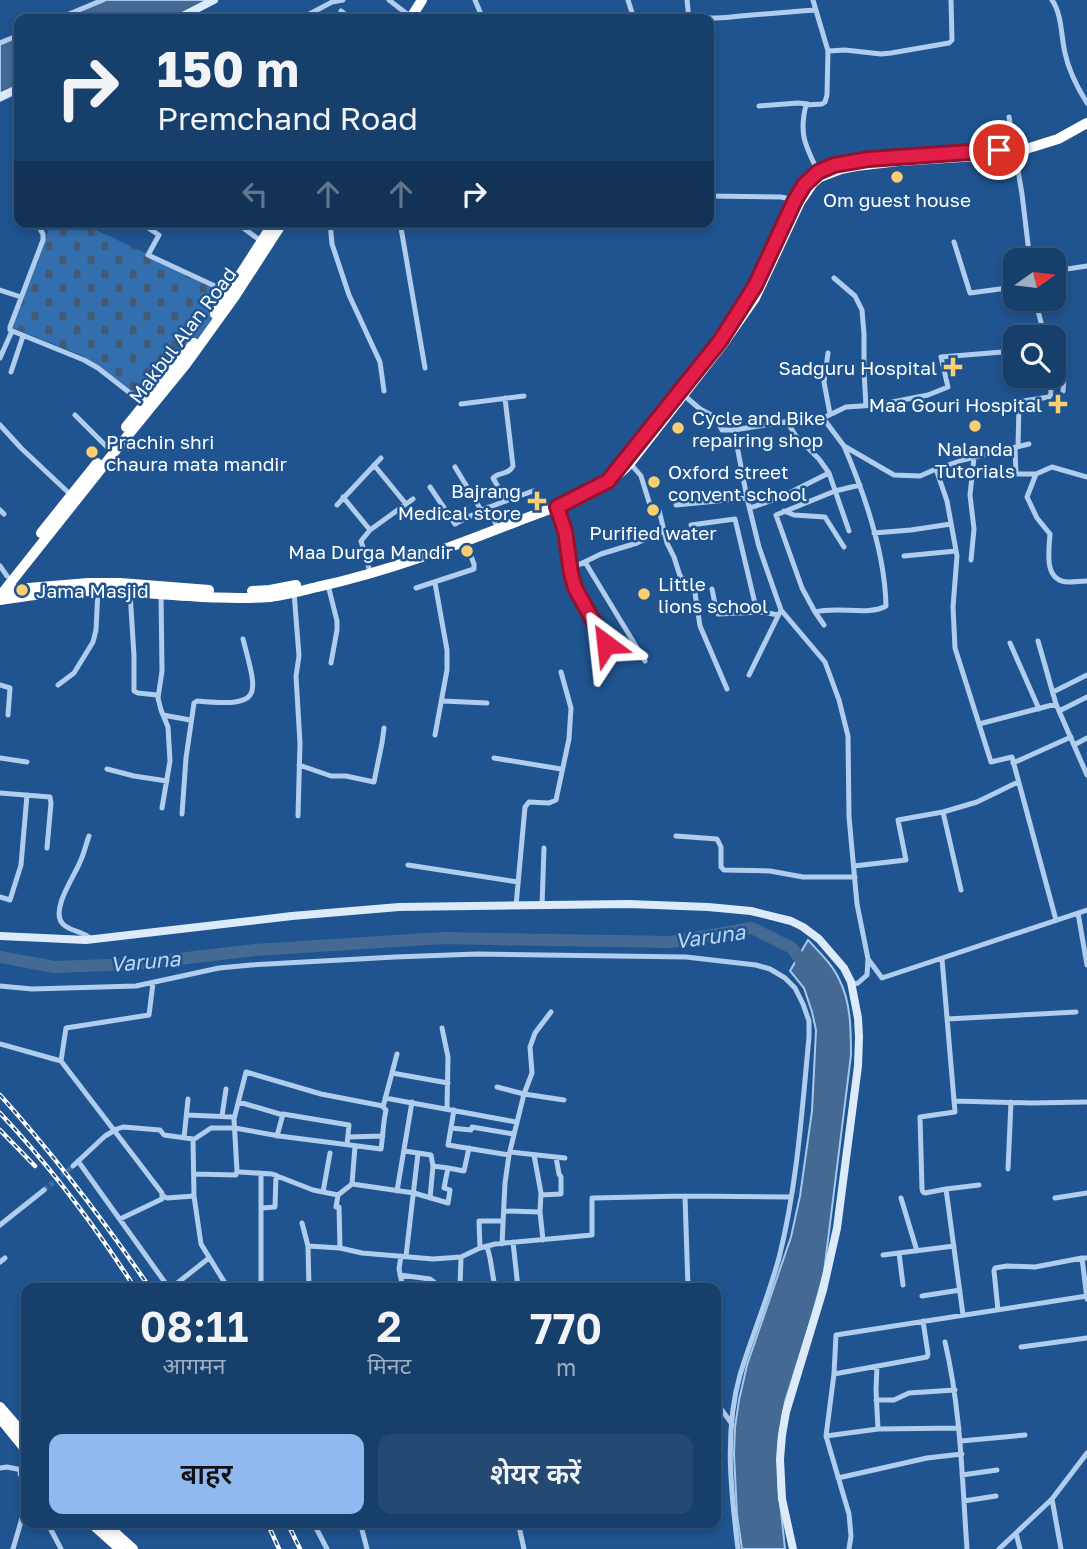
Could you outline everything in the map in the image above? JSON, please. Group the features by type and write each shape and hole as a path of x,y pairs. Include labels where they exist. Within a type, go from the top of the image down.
{"highway":[{"path":"1,593 98,590 271,597 370,574 445,550 557,507 623,472 720,341 748,298 795,200 804,185 819,174 899,161 990,156 1058,139 1087,122"},
{"path":"608,481 723,344 755,298 800,202 819,174"},
{"name":"Makbul Alan Road","path":"232,294 270,228"},
{"name":"Makbul Alan Road","path":"111,451 144,404 186,365 279,228"},
{"name":"Makbul Alan Road","path":"1,593 165,385"},
{"name":"Makbul Alan Road","path":"1,593 7,576 74,498"},
{"path":"1,593 88,583 257,591 289,587 369,568 442,545 460,543"},
{"path":"0,1407 21,1431"},
{"path":"0,1418 21,1444"},
{"path":"97,1528 120,1549"},
{"path":"110,1528 133,1549"}],"street":[{"path":"69,14 103,0"},
{"path":"187,14 214,0"},
{"path":"309,14 332,2 343,0"},
{"path":"389,0 406,14"},
{"path":"759,106 825,102 828,51 813,0"},
{"path":"828,51 881,54 951,42 951,1 958,0"},
{"path":"1052,0 1058,12 1072,77 1087,103"},
{"path":"714,18 816,10"},
{"path":"341,11 345,14"},
{"path":"807,104 802,126 803,136 819,174"},
{"path":"1009,117 1028,248"},
{"path":"714,196 781,197 795,200"},
{"path":"0,358 43,240 40,228"},
{"path":"148,228 159,235 148,254 232,294"},
{"path":"244,228 262,241"},
{"path":"331,228 332,244 349,295 380,362 384,391"},
{"path":"401,228 425,368"},
{"path":"954,242 970,293 1003,289"},
{"path":"1066,269 1087,266"},
{"path":"834,278 855,296 862,310 866,406"},
{"path":"0,290 21,297"},
{"path":"12,331 85,360 144,404"},
{"path":"11,372 23,336"},
{"path":"681,393 700,410 715,417 722,430 734,430 826,416 846,407 928,395 948,387 941,357 1003,352"},
{"path":"815,612 831,609 869,610 885,607 886,604 882,567 860,485 844,446 826,416 824,382 828,353"},
{"path":"1050,388 1050,396 1045,399 1023,401 1019,404 1016,474 1036,474 1052,467 1087,477"},
{"path":"461,404 524,396"},
{"path":"505,398 513,466 509,471 493,478 506,501"},
{"path":"75,415 111,451"},
{"path":"787,422 829,473 849,531"},
{"path":"0,425 74,498"},
{"path":"734,430 759,547 780,612 825,662 848,736 849,817 859,912 868,959 867,975 851,985"},
{"path":"844,446 894,475 920,476 936,469 1029,444"},
{"path":"337,505 381,458"},
{"path":"971,560 974,529 970,495 974,458"},
{"path":"630,463 641,476 650,505 659,509 663,531 680,576 695,593 700,626 727,689"},
{"path":"374,465 406,504"},
{"path":"455,467 481,510"},
{"path":"936,469 947,500 956,551 953,607 955,648 991,762 1012,757 1056,920"},
{"path":"750,508 779,498 829,473"},
{"path":"1036,474 1027,497 1037,518 1050,534 1049,568 1062,581 1087,581"},
{"path":"824,625 798,577 776,519 777,514 835,491 860,485"},
{"path":"430,487 454,523 533,491"},
{"path":"343,497 370,530"},
{"path":"676,505 747,498"},
{"path":"369,568 360,541 370,530 413,499"},
{"path":"488,507 498,530"},
{"path":"557,507 565,531 570,569 578,596 606,644"},
{"path":"784,512 794,516 825,517 844,547"},
{"path":"691,525 736,520 757,612"},
{"path":"874,533 951,524"},
{"path":"570,569 606,552 637,543 663,531"},
{"path":"416,589 474,569 474,564 460,543"},
{"path":"904,556 956,551"},
{"path":"585,562 645,662"},
{"path":"0,566 7,576"},
{"path":"435,583 447,650 447,670 435,735"},
{"path":"328,585 337,621 331,663"},
{"path":"712,589 718,614 780,612"},
{"path":"58,685 74,673 93,642 98,590"},
{"path":"130,592 133,689 136,693 158,695"},
{"path":"294,592 299,656 296,677 300,743 298,816"},
{"path":"161,593 162,671 158,695 168,727 169,754 162,808"},
{"path":"749,675 780,612"},
{"path":"182,814 190,720 195,701 228,704 244,700 252,694 254,682 243,639"},
{"path":"1038,641 1058,708 1087,775"},
{"path":"1010,643 1039,709"},
{"path":"516,906 526,805 529,802 554,802 569,739 571,708 561,672"},
{"path":"1053,692 1087,675"},
{"path":"0,685 10,688 8,715"},
{"path":"979,724 1039,709 1058,708 1087,697"},
{"path":"442,701 487,703"},
{"path":"163,715 190,720"},
{"path":"299,765 331,776 374,782 384,728"},
{"path":"1013,763 1071,737"},
{"path":"1074,745 1087,738"},
{"path":"169,754 186,758"},
{"path":"0,758 27,762"},
{"path":"494,758 561,769"},
{"path":"107,769 167,781"},
{"path":"854,866 906,860 898,820 943,812 977,802 1018,782"},
{"path":"0,793 50,797 47,848"},
{"path":"0,897 10,900 21,865 27,795"},
{"path":"943,812 961,890"},
{"path":"89,836 59,912 63,925 85,933 91,939"},
{"path":"676,836 718,839 721,847 720,867 724,870 771,871 803,877 855,877"},
{"path":"542,906 544,848"},
{"path":"408,865 518,882"},
{"path":"0,936 91,939 360,910 454,905 662,905 751,911 803,927 819,939 844,968 851,985 858,1018 858,1066 837,1228 782,1435 782,1499 793,1549"},
{"path":"868,959 882,978 1087,910"},
{"path":"1078,913 1087,965"},
{"path":"0,986 32,989 136,986 203,971 251,965 477,954 686,957 756,965 785,978 795,988 803,1004 809,1021 809,1037 792,1197 778,1259 740,1376 732,1413 733,1511 738,1549"},
{"path":"942,959 955,1112 920,1117 923,1192 979,1185"},
{"path":"61,1061 66,1028 149,1015 153,983"},
{"path":"502,1244 509,1153 531,1073 531,1040 551,1012"},
{"path":"947,1019 1076,1012"},
{"path":"442,1028 448,1057 451,1109 448,1145 565,1158"},
{"path":"0,1044 61,1061 163,1196 194,1196"},
{"path":"166,1283 76,1163 105,1136 123,1127 160,1130 164,1135 193,1140 211,1128 235,1128 381,1149 386,1110 383,1105 397,1054"},
{"path":"194,1174 236,1175 234,1119 246,1072 321,1094 383,1105"},
{"path":"392,1073 448,1083"},
{"path":"497,1087 564,1100"},
{"path":"222,1116 226,1089"},
{"path":"385,1098 516,1122"},
{"path":"184,1138 188,1099"},
{"path":"955,1101 1087,1102"},
{"path":"239,1102 283,1115 349,1125 347,1145"},
{"path":"397,1191 412,1102"},
{"path":"1008,1169 1011,1102"},
{"path":"187,1115 234,1119"},
{"path":"277,1136 283,1115"},
{"path":"451,1128 471,1130 472,1127 513,1134"},
{"path":"348,1137 383,1136"},
{"path":"193,1140 194,1196 201,1244 225,1283"},
{"path":"352,1184 355,1146"},
{"path":"433,1166 464,1171 469,1148"},
{"path":"404,1152 431,1155 433,1166 430,1198"},
{"path":"323,1192 330,1153"},
{"path":"402,1283 399,1269 414,1193 418,1153"},
{"path":"534,1155 541,1195 543,1240"},
{"path":"541,1195 561,1194 561,1177 556,1157"},
{"path":"340,1248 340,1207 336,1207 338,1195 352,1184 414,1193 448,1203 450,1190 444,1188 448,1168"},
{"path":"237,1171 276,1175 305,1188 338,1195"},
{"path":"261,1173 261,1283"},
{"path":"262,1208 275,1207 276,1175"},
{"path":"946,1189 963,1315"},
{"path":"0,1225 44,1190"},
{"path":"1055,1198 1087,1193"},
{"path":"120,1219 160,1200 163,1196"},
{"path":"685,1196 688,1283"},
{"path":"308,1246 433,1259 461,1256 484,1247 513,1242 592,1235 592,1198 792,1197"},
{"path":"901,1198 917,1251"},
{"path":"504,1211 540,1212"},
{"path":"494,1283 479,1221 503,1221"},
{"path":"302,1223 308,1246 309,1283"},
{"path":"513,1242 517,1283"},
{"path":"883,1255 954,1246"},
{"path":"899,1253 903,1285"},
{"path":"460,1283 461,1256"},
{"path":"176,1283 209,1258"},
{"path":"849,1549 849,1514 825,1436 834,1374 835,1338 837,1335 923,1321 1087,1298 1084,1258 1035,1267 995,1268 998,1310"},
{"path":"400,1275 430,1279 434,1283"},
{"path":"922,1296 960,1290"},
{"path":"834,1374 928,1356 923,1321"},
{"path":"1021,1347 1087,1339"},
{"path":"945,1342 955,1390 961,1441 967,1549"},
{"path":"877,1366 878,1429"},
{"path":"876,1400 894,1400 909,1394 955,1390"},
{"path":"721,1409 732,1424"},
{"path":"825,1436 878,1429 959,1428"},
{"path":"961,1441 1024,1435"},
{"path":"999,1549 1052,1499 1087,1453"},
{"path":"838,1478 927,1458 962,1454"},
{"path":"0,1468 21,1468"},
{"path":"962,1475 997,1470"},
{"path":"964,1501 996,1496"},
{"path":"1052,1499 1061,1549"},
{"path":"13,1549 21,1521"},
{"path":"50,1528 61,1549"},
{"path":"316,1528 327,1549"},
{"path":"362,1528 367,1549"},
{"path":"519,1528 524,1549"},
{"path":"1016,1533 1020,1549"}],"green space":[{"path":"50,228 92,228 233,294 145,402 83,356 11,327"}],"shaded area":[{"path":"99,0 213,0 180,14 70,14"},
{"path":"14,36 14,94 0,101 0,42"},
{"path":"808,940 833,968 843,988 849,1016 851,1055 824,1272 785,1402 778,1444 778,1483 785,1549 742,1549 737,1515 734,1454 739,1400 747,1365 791,1237 800,1196 812,1111 816,1030 804,988 790,971"}],"waterway":[{"name":"Varuna","path":"0,957 54,967 136,964 255,950 443,938 671,942 752,928 792,948 807,969"}],"tunnel":[{"path":"44,1190 73,1166"}],"railway":[{"path":"0,1095 78,1189 146,1283"},
{"path":"0,1113 71,1197 132,1283"},
{"path":"0,1130 35,1166"},
{"path":"270,1528 279,1549"},
{"path":"290,1528 300,1549"}],"place":[{"name":"Om guest house","path":"897,177"},
{"name":"Sadguru Hospital","path":"953,367"},
{"name":"Maa Gouri Hospital","path":"1058,404"},
{"name":"Nalanda Tutorials","path":"975,426"},
{"name":"Cycle and Bike repairing shop","path":"678,428"},
{"name":"Prachin shri chaura mata mandir","path":"92,452"},
{"name":"Oxford street convent school","path":"654,482"},
{"name":"Bajrang Medical store","path":"537,501"},
{"name":"Purified water","path":"653,510"},
{"name":"Maa Durga Mandir","path":"467,551"},
{"name":"Jama Masjid","path":"22,590"},
{"name":"Little lions school","path":"644,594"}],"route":[{"path":"606,644 575,588 565,531 557,507 608,481 720,341 755,286 804,185 825,168 848,162 999,150"}]}
